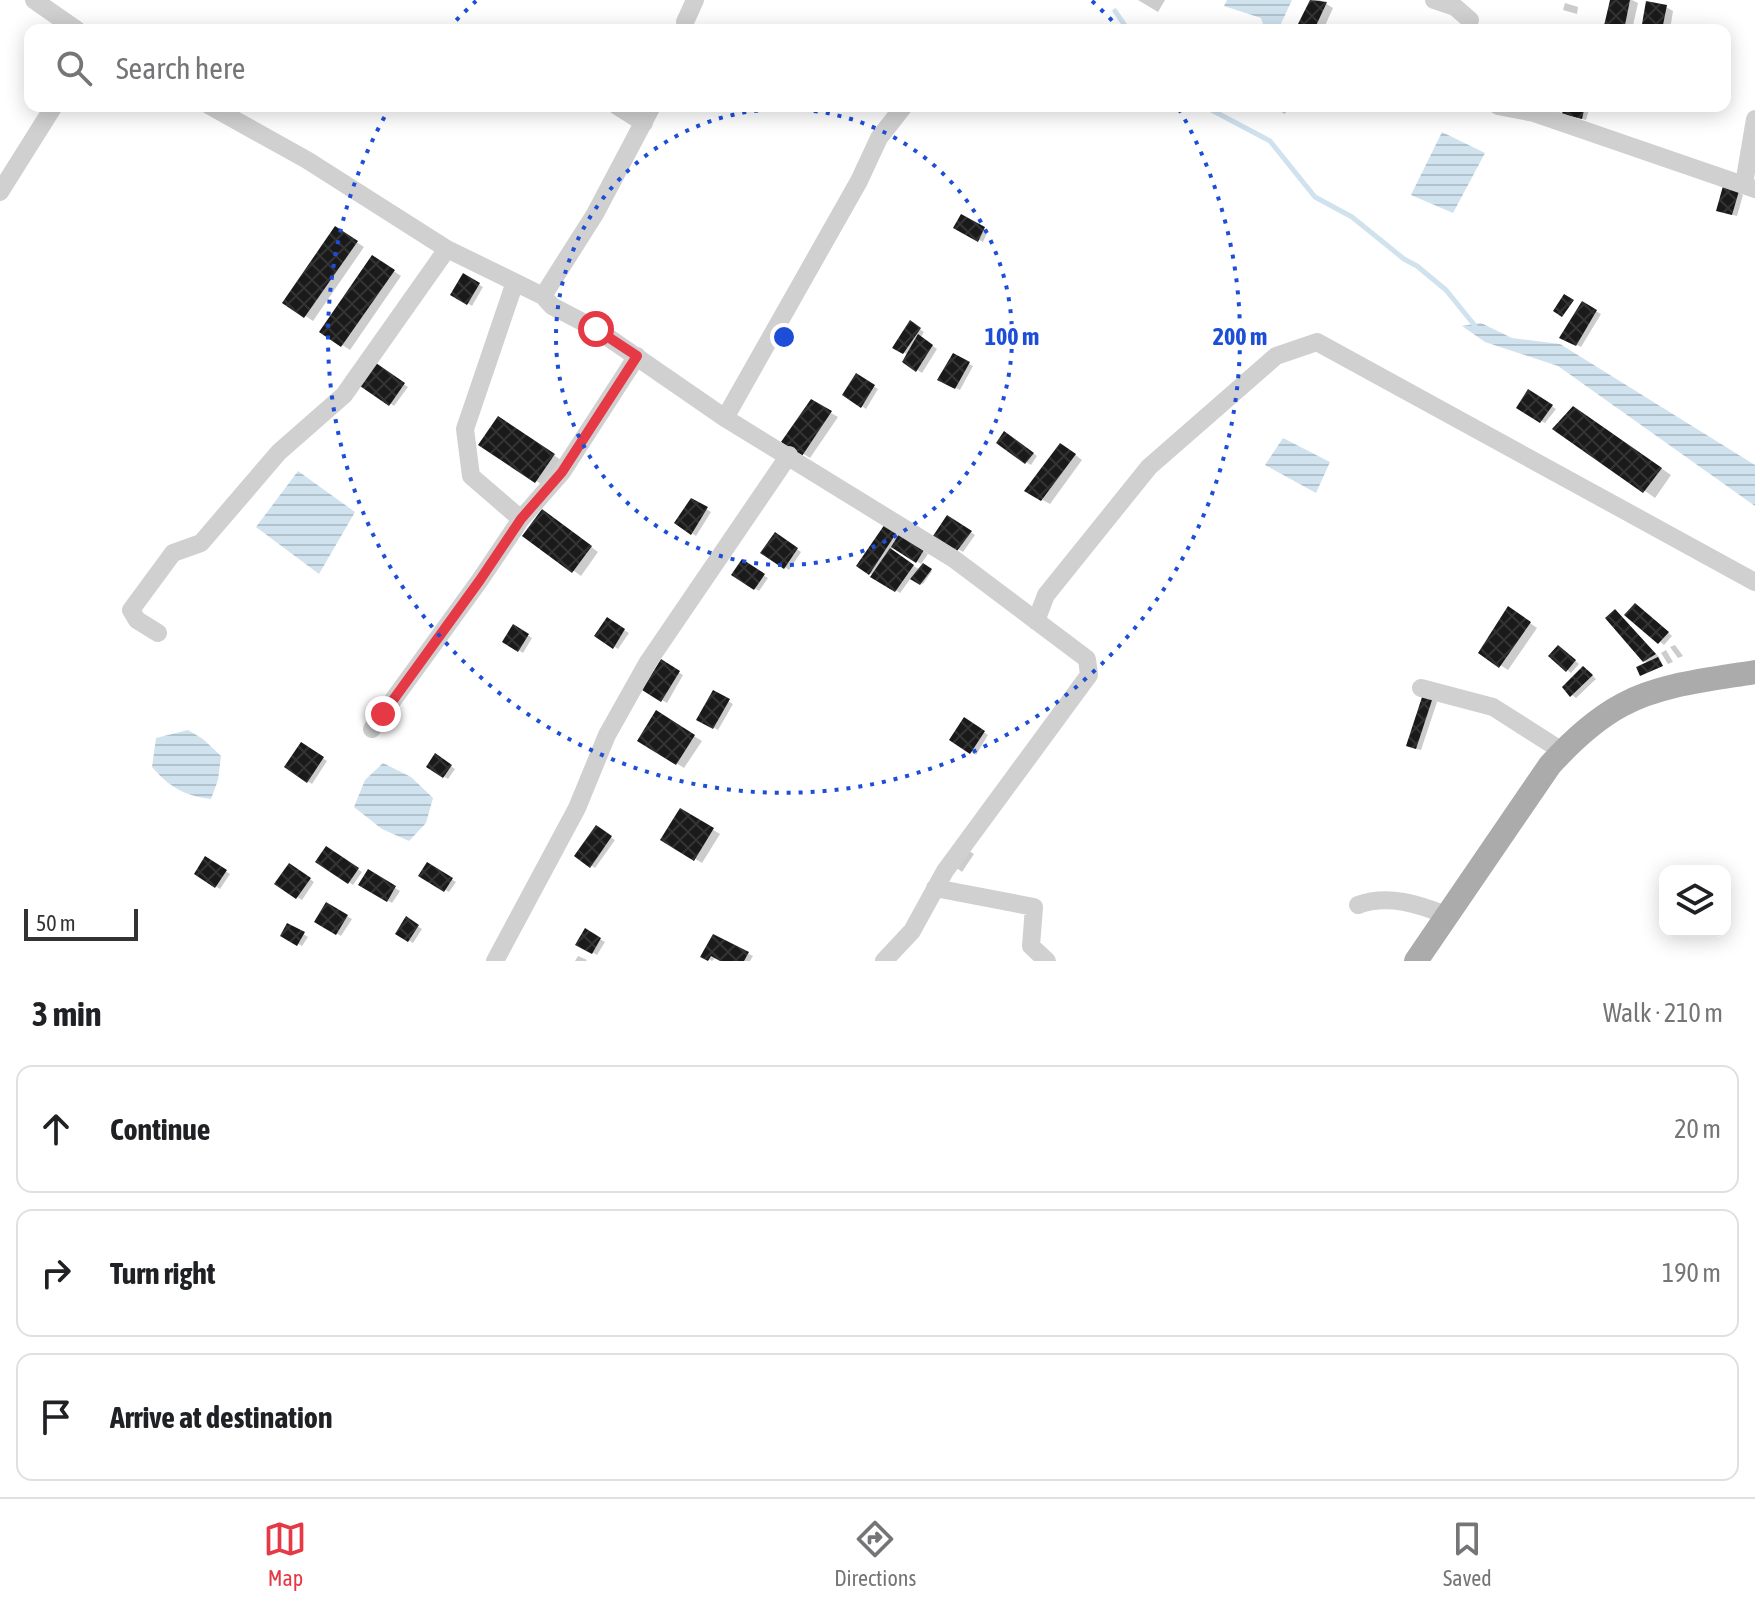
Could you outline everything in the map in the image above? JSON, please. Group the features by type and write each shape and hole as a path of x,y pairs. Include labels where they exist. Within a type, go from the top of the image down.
{"main road":[{"path":"1416,961 1562,751 1623,704 1675,686 1755,672"}],"street":[{"path":"34,0 55,6 72,24"},
{"path":"685,24 695,0"},
{"path":"1434,0 1455,7 1468,24"},
{"path":"1469,24 1477,0"},
{"path":"0,192 50,112"},
{"path":"221,112 307,160 447,249 543,296 552,306 596,329 725,418 954,559 1087,659 1089,675 945,871 912,931 884,961"},
{"path":"725,418 859,181 879,138 899,112"},
{"path":"1529,112 1750,186 1755,119"},
{"path":"543,296 595,214 648,115"},
{"path":"158,633 137,620 131,610 173,553 201,543 279,452 344,395 447,249"},
{"path":"515,282 465,429 471,476 521,519"},
{"path":"1036,621 1046,595 1149,467 1276,356 1317,342 1755,582"},
{"path":"372,729 521,519 562,472 637,356"},
{"path":"495,961 577,808 607,735 648,662 789,455"},
{"path":"1421,688 1493,707 1562,751"},
{"path":"935,888 1034,907 1031,946 1047,961"},
{"path":"1358,905 1374,899 1391,900 1421,905 1448,916"}],"water":[{"path":"1227,0 1292,0 1281,24 1263,24 1261,18 1224,6"},
{"path":"1442,132 1485,153 1453,213 1411,195"},
{"path":"1481,323 1512,338 1560,344 1755,465 1755,506 1558,366 1485,342 1462,326"},
{"path":"1283,438 1330,462 1316,493 1265,465"},
{"path":"298,471 355,512 319,574 256,527"},
{"path":"188,730 221,756 218,780 211,799 178,789 152,767 156,738"},
{"path":"383,763 411,777 433,798 426,823 409,841 382,829 354,807 365,780"}],"building":[{"path":"1310,0 1327,2 1317,24 1298,24"},
{"path":"1610,0 1630,0 1625,24 1604,24"},
{"path":"1646,1 1667,5 1663,24 1642,24"},
{"path":"1562,112 1584,112 1582,119"},
{"path":"1723,186 1739,191 1732,215 1716,211"},
{"path":"961,214 985,227 978,242 953,228"},
{"path":"335,226 358,241 304,318 282,303"},
{"path":"372,255 395,270 341,347 319,332"},
{"path":"463,273 480,283 467,305 450,295"},
{"path":"1564,294 1574,300 1562,317 1553,311"},
{"path":"1582,301 1597,310 1576,346 1559,338"},
{"path":"910,320 921,328 903,354 892,348"},
{"path":"918,334 933,345 916,372 902,362"},
{"path":"953,353 970,362 955,389 937,380"},
{"path":"376,363 405,383 389,406 360,386"},
{"path":"856,373 875,385 861,408 842,395"},
{"path":"1528,389 1553,405 1540,423 1516,408"},
{"path":"811,399 832,411 802,456 781,442"},
{"path":"1573,406 1662,468 1643,493 1552,429"},
{"path":"498,416 555,454 535,483 478,445"},
{"path":"1004,431 1034,453 1025,464 996,443"},
{"path":"1060,443 1076,454 1041,501 1024,491"},
{"path":"691,498 708,507 691,535 674,523"},
{"path":"542,509 592,546 572,573 522,536"},
{"path":"947,515 972,531 957,551 933,536"},
{"path":"885,524 897,532 869,575 856,566"},
{"path":"775,532 798,548 784,569 760,553"},
{"path":"899,534 924,550 916,563 891,547"},
{"path":"890,548 914,565 895,592 870,577"},
{"path":"742,559 765,574 754,590 731,575"},
{"path":"923,563 932,569 920,585 910,579"},
{"path":"1635,603 1669,632 1658,644 1624,615"},
{"path":"1508,606 1531,622 1499,668 1478,653"},
{"path":"1615,609 1656,654 1643,662 1605,618"},
{"path":"607,617 625,629 613,649 594,636"},
{"path":"513,624 529,634 518,652 502,642"},
{"path":"1558,645 1576,660 1566,672 1548,656"},
{"path":"1658,657 1663,666 1640,676 1636,667"},
{"path":"661,659 680,671 661,702 642,690"},
{"path":"1583,666 1593,675 1570,697 1562,687"},
{"path":"713,690 730,699 713,729 696,720"},
{"path":"1423,694 1433,697 1416,749 1406,746"},
{"path":"656,710 695,735 676,765 637,741"},
{"path":"964,717 985,731 970,754 949,740"},
{"path":"301,742 324,757 307,783 284,767"},
{"path":"435,753 452,765 443,778 426,767"},
{"path":"680,808 714,828 694,861 660,840"},
{"path":"596,825 612,836 590,868 574,856"},
{"path":"326,846 359,868 348,884 315,862"},
{"path":"205,856 227,870 215,888 194,874"},
{"path":"427,862 453,878 444,892 418,876"},
{"path":"289,863 311,878 296,899 274,884"},
{"path":"368,869 396,886 387,902 358,885"},
{"path":"326,902 348,915 336,935 314,922"},
{"path":"406,916 419,925 408,942 395,934"},
{"path":"287,923 305,932 297,946 280,936"},
{"path":"585,928 601,938 592,954 575,945"},
{"path":"713,934 749,952 744,961 720,961 711,956 708,961 700,957"}],"waterway":[{"path":"1115,11 1124,24"},
{"path":"1215,112 1270,141 1315,197 1352,217 1417,266 1446,290 1476,327"}],"route":[{"path":"383,714 521,519 562,472 637,356 596,329"}]}
